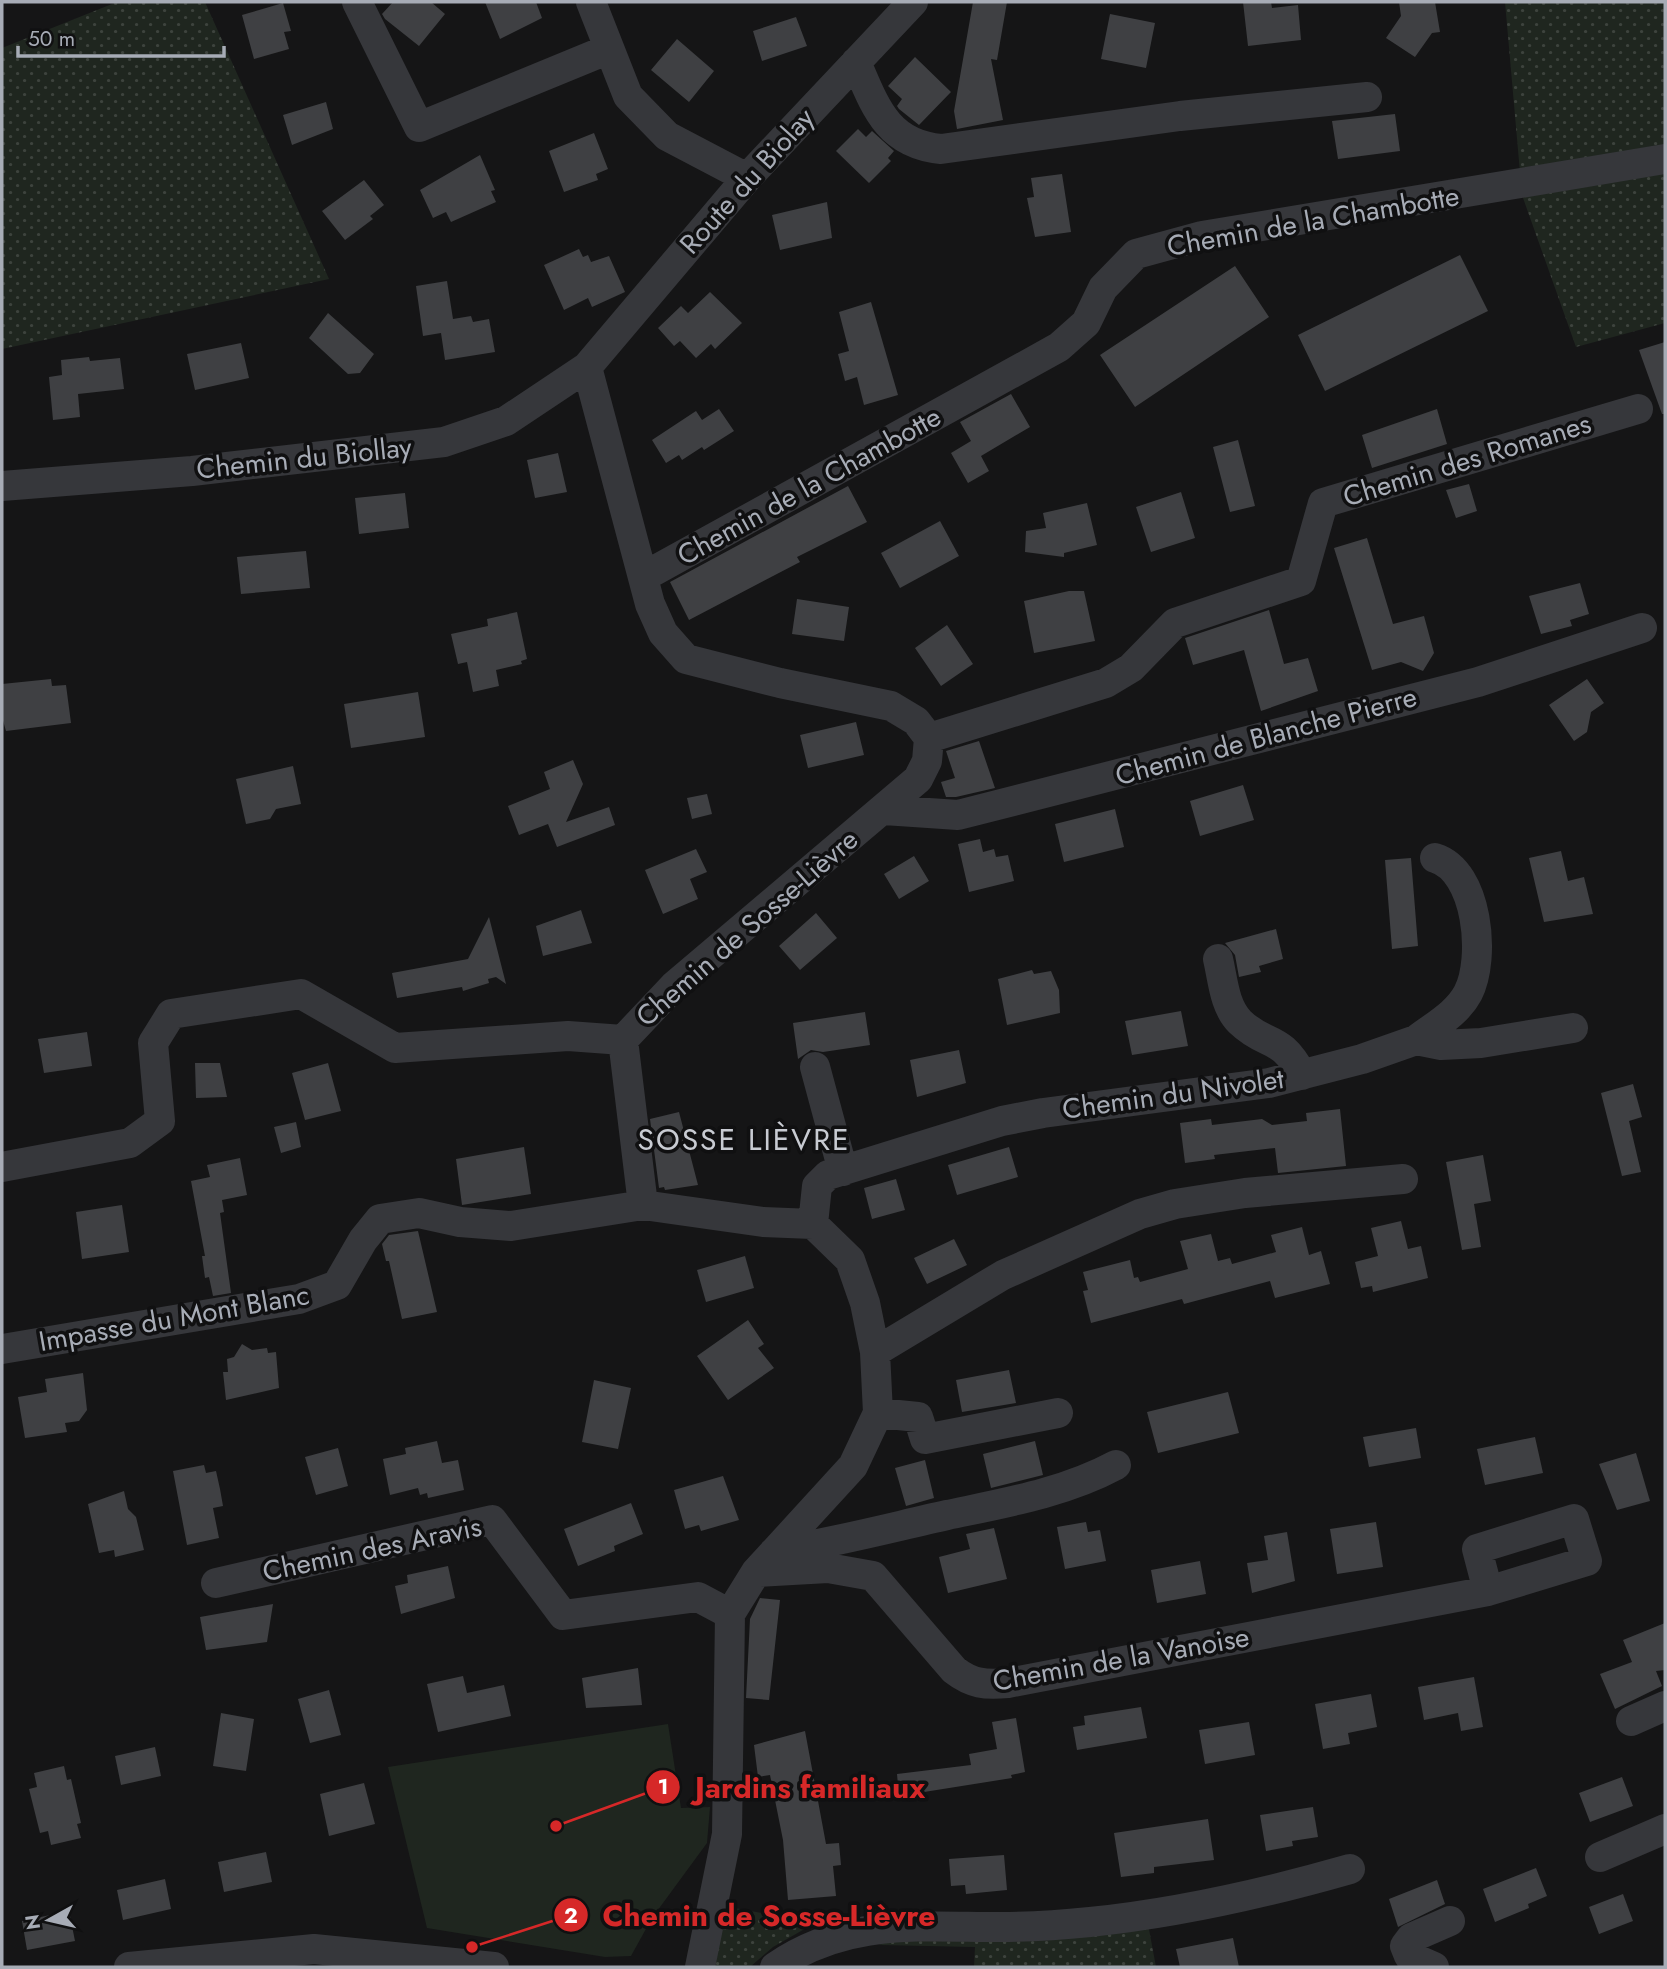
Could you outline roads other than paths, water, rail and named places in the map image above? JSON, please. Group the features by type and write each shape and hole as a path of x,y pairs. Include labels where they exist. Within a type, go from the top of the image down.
{"street":[{"path":"358,2 419,127 610,49"},
{"path":"592,2 628,96 667,136 747,178"},
{"name":"Route du Biolay","path":"587,367 747,178 913,2"},
{"path":"856,62 874,104 888,124 906,141 941,149 1180,116 1367,97"},
{"name":"Chemin de la Chambotte","path":"643,577 1059,347 1086,323 1103,288 1136,254 1202,236 1665,159"},
{"path":"587,367 650,604 663,634 685,659 780,683 891,706 916,720 929,738"},
{"name":"Chemin du Biollay","path":"2,486 192,471 444,442 506,421 587,367"},
{"name":"Chemin des Romanes","path":"929,738 1106,683 1131,668 1174,623 1301,580 1323,503 1638,409"},
{"name":"Chemin de Blanche Pierre","path":"884,810 958,815 1478,682 1642,628"},
{"name":"Chemin de Sosse-Lièvre","path":"643,1205 622,1040 641,1017 674,986 918,779 928,761 929,738"},
{"path":"1416,1040 1458,1007 1468,993 1477,958 1472,910 1465,887 1456,872 1444,861 1435,858"},
{"path":"1218,959 1225,993 1239,1021 1282,1045 1291,1054 1302,1075"},
{"path":"2,1167 130,1143 160,1121 153,1043 171,1014 302,994 395,1048 568,1036 622,1040"},
{"name":"Chemin du Nivolet","path":"813,1224 817,1186 828,1175 1016,1118 1244,1087 1363,1059 1416,1040 1441,1045 1481,1043 1573,1028"},
{"path":"815,1068 844,1171"},
{"path":"875,1352 1003,1275 1140,1214 1175,1204 1245,1193 1403,1179"},
{"path":"643,1205 763,1222 813,1224 849,1260 865,1303 875,1352 878,1413 853,1466 765,1562 730,1614 727,1834 700,1967"},
{"name":"Impasse du Mont Blanc","path":"2,1349 299,1299 337,1285 380,1219 419,1213 460,1222 511,1226 643,1205"},
{"path":"878,1413 918,1417 925,1438 1058,1413"},
{"path":"765,1562 831,1543 1038,1495 1091,1478 1116,1465"},
{"name":"Chemin des Aravis","path":"216,1583 492,1520 563,1615 698,1597 730,1614"},
{"name":"Chemin de la Vanoise","path":"765,1562 873,1576 954,1670 969,1681 986,1685 1488,1591"},
{"path":"1631,1721 1665,1706"},
{"path":"1600,1857 1665,1829"},
{"path":"775,1967 807,1946 850,1932 902,1926 1004,1927 1091,1922 1283,1888 1350,1869"},
{"path":"1434,1967 1409,1956 1405,1946 1411,1938 1450,1921"},
{"path":"129,1967 208,1962 314,1949 491,1966"}],"place":[{"name":"Jardins familiaux","path":"556,1826"},
{"name":"Chemin de Sosse-Lièvre","path":"472,1947"}],"district":[{"name":"SOSSE LIÈVRE","path":"744,1139"}]}
